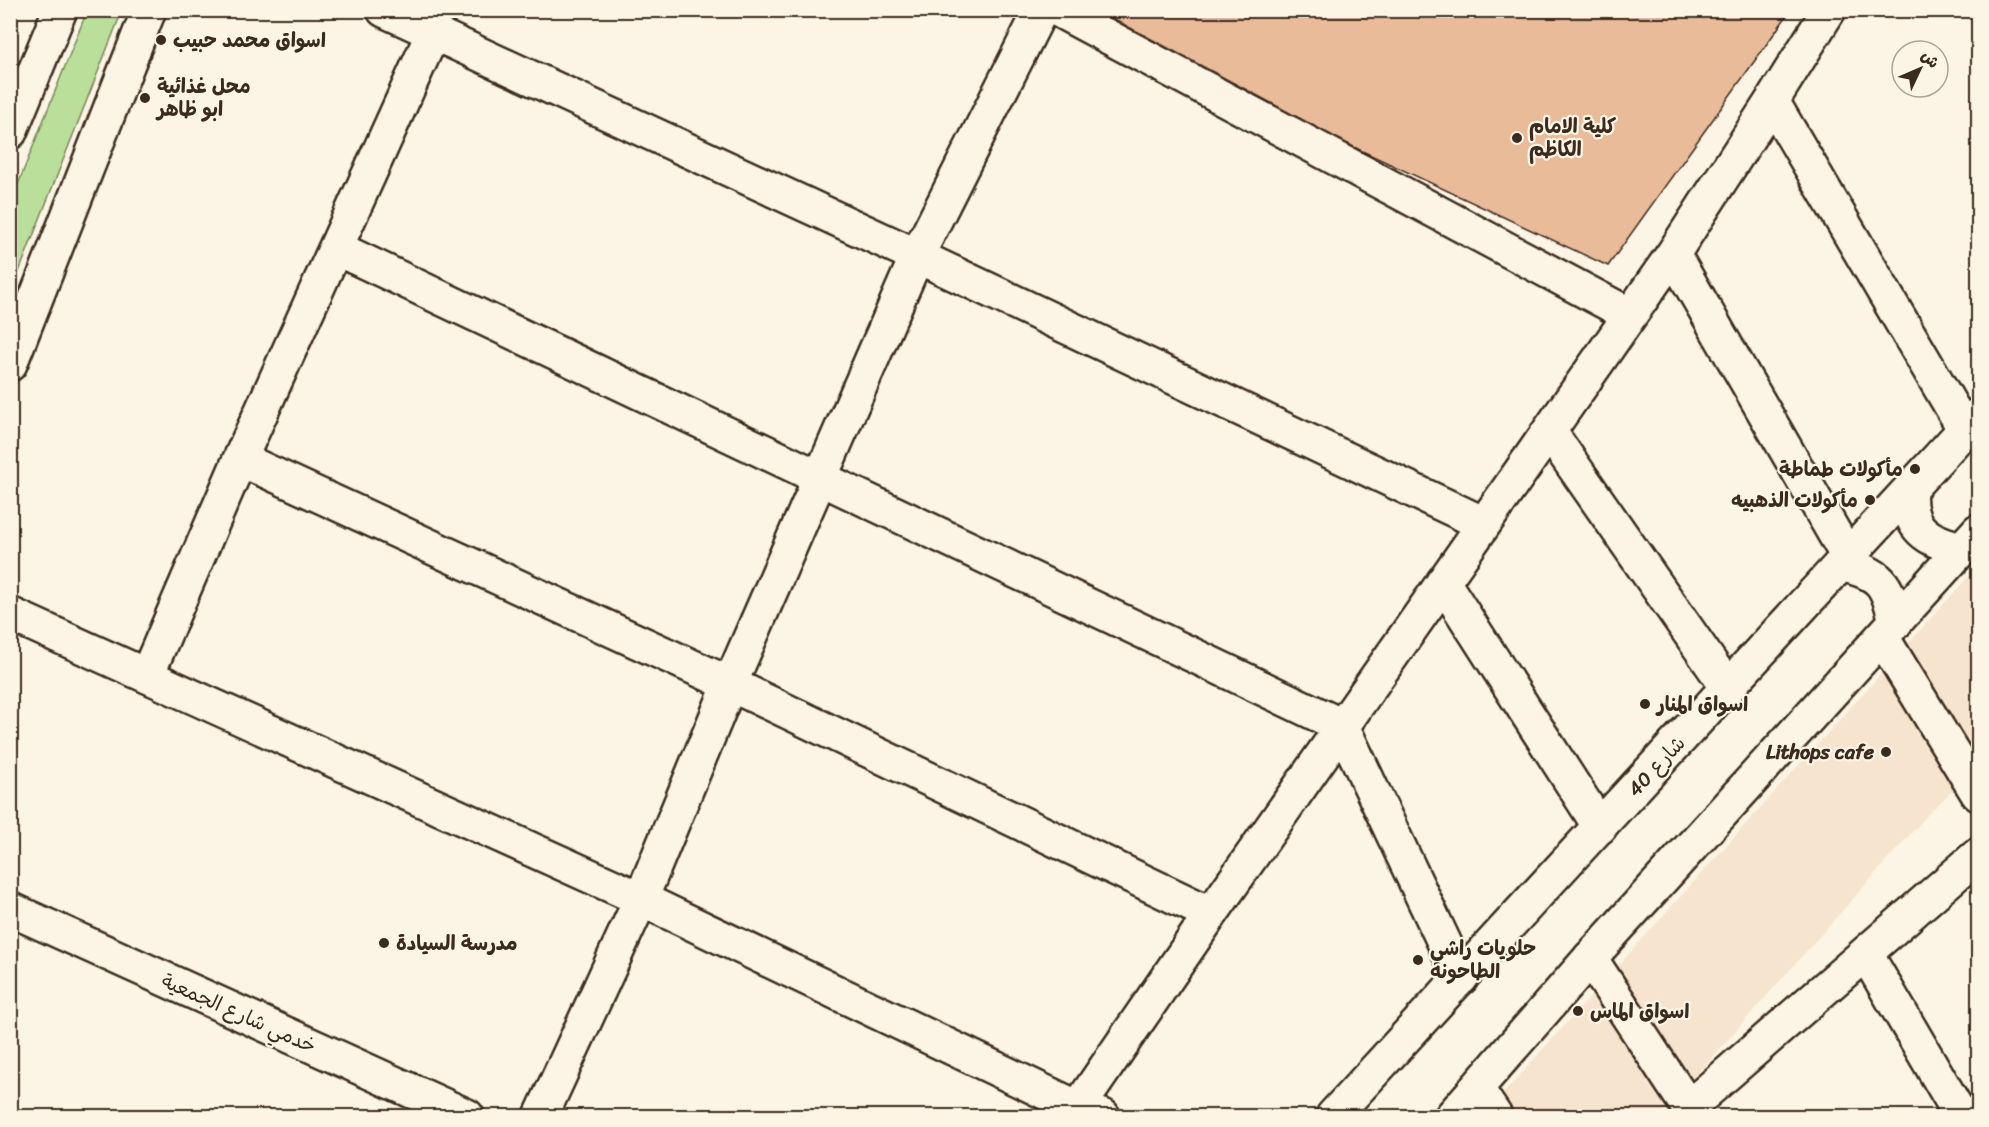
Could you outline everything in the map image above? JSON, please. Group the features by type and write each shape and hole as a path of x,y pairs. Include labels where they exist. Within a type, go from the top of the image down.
{"street":[{"path":"10,132 18,92 60,10"},
{"path":"10,364 149,10"},
{"path":"384,10 917,256 1484,524"},
{"path":"542,1116 641,899 730,684 917,256 1041,10"},
{"path":"1058,10 1630,315"},
{"path":"10,614 641,899 1090,1112 1211,914 1673,254 1829,10"},
{"path":"147,675 240,459 434,33"},
{"path":"1772,101 1972,422"},
{"path":"336,248 1342,726 1461,978"},
{"path":"1673,254 1845,561 1874,575 1889,594 1889,629 1978,794"},
{"name":"شارع 40","path":"1333,1116 1972,422"},
{"path":"1549,431 1728,688"},
{"path":"240,459 730,684 1211,914"},
{"path":"1911,489 1909,504 1917,526 1935,542 1970,540"},
{"path":"1452,1116 1590,958 1970,540"},
{"path":"1443,582 1600,827"},
{"path":"1590,958 1691,1112 1978,855"},
{"name":"خدمي شارع الجمعية","path":"10,909 467,1116"},
{"path":"1866,954 1961,1116"},
{"path":"1477,1089 1496,1116"}],"shaded area":[{"path":"1978,566 1978,766 1931,811 1660,1116 1483,1116"}],"green space":[{"path":"87,11 122,11 11,292 11,202"}],"building":[{"name":"كلية الامام الكاظم","path":"1061,10 1791,10 1608,266"}],"place":[{"name":"اسواق محمد حبيب","path":"161,40"},
{"name":"محل غذائية ابو ظاهر","path":"145,98"},
{"name":"كلية الامام الكاظم","path":"1517,138"},
{"name":"مأكولات طماطة","path":"1915,469"},
{"name":"مأكولات الذهبيه","path":"1870,500"},
{"name":"اسواق المنار","path":"1645,704"},
{"name":"Lithops cafe","path":"1886,752"},
{"name":"مدرسة السيادة","path":"384,943"},
{"name":"حلويات راشي الطاحونه","path":"1418,960"},
{"name":"اسواق الماس","path":"1578,1011"}]}
